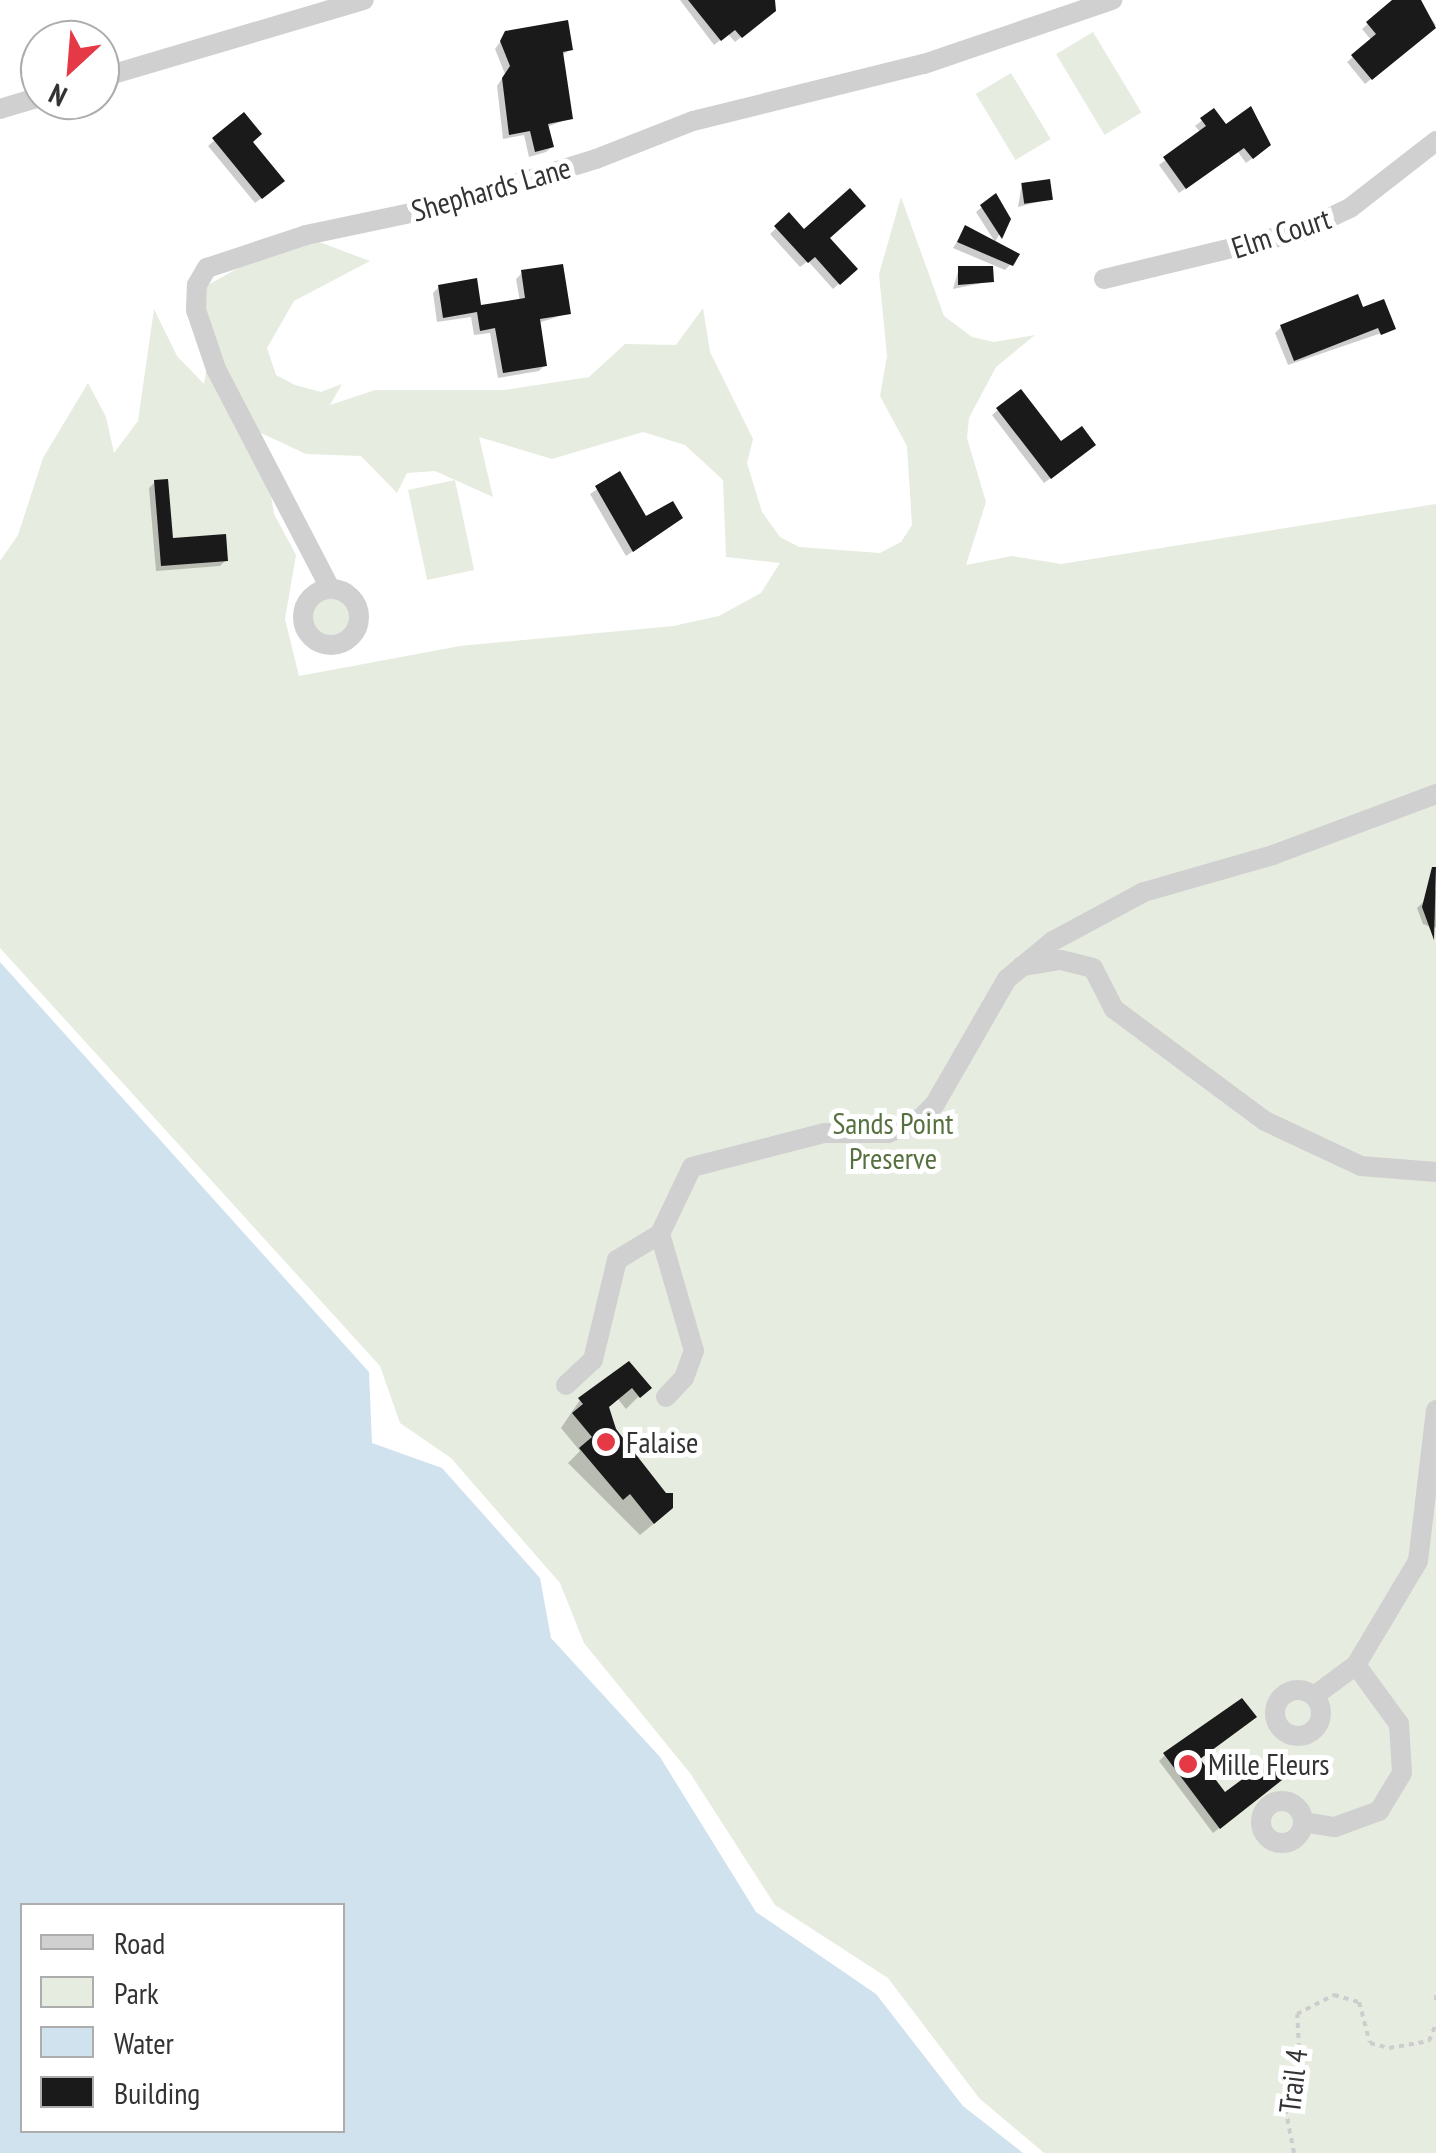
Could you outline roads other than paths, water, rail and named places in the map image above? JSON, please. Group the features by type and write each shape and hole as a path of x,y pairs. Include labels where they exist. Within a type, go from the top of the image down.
{"street":[{"path":"120,72 364,0"},
{"name":"Shephards Lane","path":"330,588 216,369 196,310 196,285 206,268 306,235 463,200 596,160 693,120 924,64 1112,0"},
{"name":"Elm Court","path":"1104,280 1302,232 1350,208 1436,141"},
{"path":"566,1385 593,1360 617,1260 660,1234 692,1167 824,1133 888,1134 920,1119 935,1104 1008,979 1052,941 1144,892 1273,855 1436,794"},
{"path":"1022,966 1060,960 1092,968 1114,1009 1265,1122 1361,1166 1436,1172"},
{"path":"660,1234 694,1351 684,1378 666,1397"},
{"path":"1314,1696 1356,1665 1418,1561 1436,1410"},
{"path":"1303,1822 1335,1827 1379,1811 1402,1773 1399,1724 1356,1665"}],"water":[{"path":"0,962 369,1372 372,1443 442,1468 540,1578 551,1638 660,1757 756,1912 876,1994 963,2106 1023,2153 0,2153"}],"place":[{"name":"Falaise","path":"606,1442"},
{"name":"Mille Fleurs","path":"1188,1764"}],"park label":[{"name":"Sands Point Preserve","path":"893,1140"}]}
